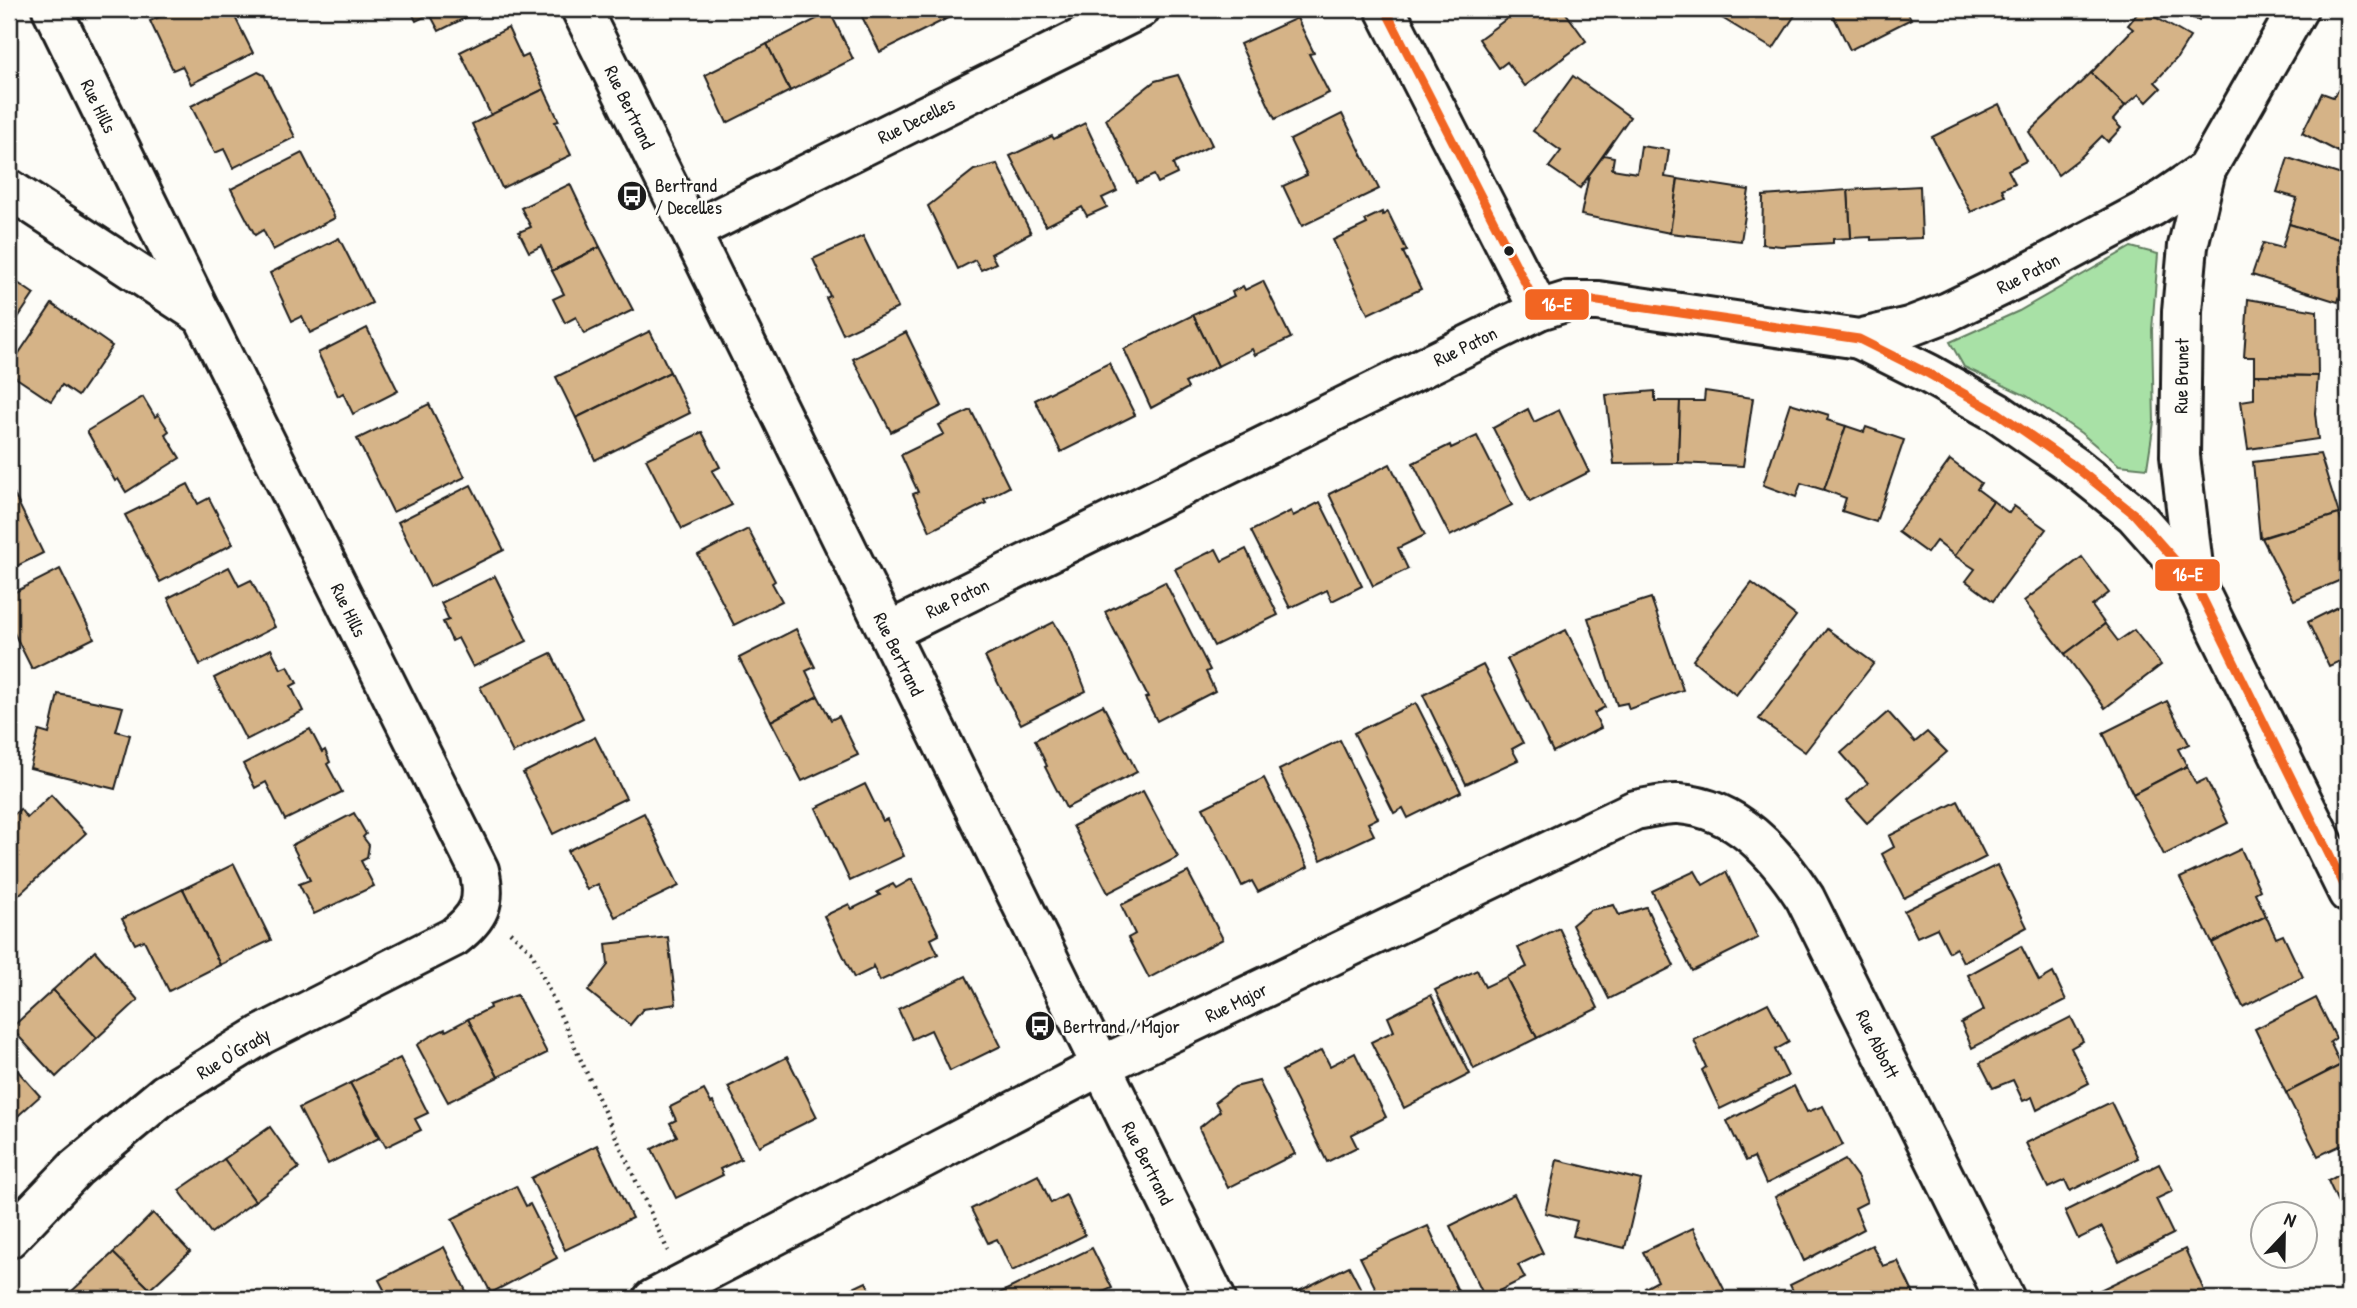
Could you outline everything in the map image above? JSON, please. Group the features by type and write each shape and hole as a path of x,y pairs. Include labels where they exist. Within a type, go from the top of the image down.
{"street":[{"name":"Rue Hills","path":"52,9 479,870 483,889 481,906"},
{"name":"Rue Bertrand","path":"581,9 1099,1067 1216,1299"},
{"name":"Rue Decelles","path":"692,231 1140,9"},
{"path":"1385,9 1539,310"},
{"name":"Rue Paton","path":"888,632 1539,310 1569,301 1598,300 1859,339 1909,327 1983,296 2152,207 2206,170 2283,31 2298,9"},
{"name":"Rue Brunet","path":"2195,583 2180,456 2182,311 2188,246 2206,170"},
{"path":"9,189 203,316"},
{"name":"Rue Brunet","path":"1859,339 1929,373 1998,413 2073,466 2134,514 2195,583 2348,893"},
{"name":"Rue Major","path":"676,1294 1099,1067 1635,810 1678,804 1720,815"},
{"name":"Rue Abbott","path":"1720,815 1760,841 1786,867 1805,898 2005,1299"},
{"name":"Rue O'Grady","path":"9,1238 76,1168 165,1094 261,1035 454,937 470,925 481,906"}],"path":[{"path":"481,906 531,951 676,1294"}],"green space":[{"path":"2131,247 2158,254 2152,330 2154,422 2147,468 2119,465 2081,433 2027,396 1964,367 1950,342 2019,311"}],"building":[{"path":"177,9 231,9 253,53 191,84 182,66 173,70 150,21"},
{"path":"410,9 483,9 439,31 430,14 416,21"},
{"path":"858,9 938,9 944,20 880,52"},
{"path":"938,9 966,9 944,20"},
{"path":"1520,9 1563,9 1586,41 1525,86 1507,62 1499,68 1479,39"},
{"path":"1721,9 1799,9 1773,49 1717,15"},
{"path":"1830,9 1906,9 1911,19 1850,50"},
{"path":"2141,9 2190,37 2177,58 2155,82 2161,88 2147,102 2139,94 2125,106 2091,73 2133,29 2128,25"},
{"path":"2177,9 2206,9 2199,21"},
{"path":"830,12 853,59 790,91 767,44"},
{"path":"1297,18 1314,53 1309,54 1329,93 1275,119 1240,44"},
{"path":"508,28 522,58 528,55 544,89 491,115 460,52"},
{"path":"767,44 790,91 727,123 705,75"},
{"path":"258,72 264,75 295,137 233,168 224,149 215,153 191,106"},
{"path":"2091,73 2125,106 2113,120 2121,128 2108,142 2102,136 2058,175 2029,132"},
{"path":"1178,75 1212,145 1173,164 1177,174 1158,183 1154,175 1137,183 1106,119 1155,81"},
{"path":"1573,76 1630,117 1580,188 1549,167 1561,151 1533,131"},
{"path":"2346,77 2348,157 2302,133 2322,93 2333,97"},
{"path":"544,89 559,121 555,122 571,155 502,188 472,124"},
{"path":"1999,104 2026,161 2008,170 2015,183 2002,189 2005,196 1971,212 1932,137"},
{"path":"1342,114 1379,189 1302,226 1283,186 1307,175 1290,140"},
{"path":"1085,123 1117,191 1102,198 1107,207 1087,216 1082,207 1046,226 1010,156 1052,136 1054,139"},
{"path":"1641,146 1669,150 1665,177 1678,179 1670,233 1581,215 1589,175 1604,155 1614,157 1612,169 1637,173"},
{"path":"302,153 335,218 273,250 263,230 255,235 231,189"},
{"path":"2288,158 2348,177 2348,242 2289,224 2297,198 2277,192"},
{"path":"997,164 1031,233 991,254 996,263 981,270 975,260 958,269 928,206 974,170"},
{"path":"1678,179 1749,190 1741,241 1670,233"},
{"path":"570,184 600,247 552,271 541,246 529,252 519,232 531,227 521,208"},
{"path":"1920,186 1922,238 1851,238 1848,190"},
{"path":"1848,190 1851,238 1833,239 1833,243 1781,246 1762,244 1763,196"},
{"path":"1382,212 1383,215 1388,212 1407,251 1403,252 1421,289 1368,314 1333,240 1367,224 1365,220"},
{"path":"2289,224 2348,242 2342,263 2348,265 2348,270 2338,302 2252,275 2263,243 2282,248"},
{"path":"863,236 898,308 843,334 826,298 830,296 813,259"},
{"path":"339,238 372,303 310,333 302,316 292,321 270,273"},
{"path":"600,247 633,310 584,334 576,317 565,323 553,299 564,294 552,271"},
{"path":"9,277 34,294 9,331"},
{"path":"1263,281 1291,338 1255,355 1252,349 1218,366 1193,315 1234,296 1232,292 1243,286 1245,290"},
{"path":"2248,299 2317,311 2318,376 2254,375 2254,357 2244,357"},
{"path":"52,304 112,346 78,396 62,385 51,401 9,373 9,368"},
{"path":"1193,315 1218,366 1185,383 1188,388 1151,408 1124,349"},
{"path":"367,328 398,391 353,414 343,393 338,396 318,353"},
{"path":"650,331 670,372 576,418 556,377"},
{"path":"906,332 942,406 891,432 853,359"},
{"path":"1109,363 1135,415 1061,452 1035,400"},
{"path":"670,372 690,413 595,460 576,418"},
{"path":"2254,375 2318,376 2315,413 2318,439 2248,449 2241,401 2254,399"},
{"path":"1655,391 1655,401 1680,401 1678,463 1614,464 1606,395"},
{"path":"1705,391 1753,398 1743,466 1678,463 1680,401 1704,401"},
{"path":"143,397 155,417 158,414 169,431 165,434 180,458 126,492 118,479 115,481 87,431"},
{"path":"1790,403 1829,415 1827,420 1846,426 1824,490 1801,483 1796,497 1763,485"},
{"path":"429,404 465,477 393,512 357,439"},
{"path":"1528,409 1534,422 1559,410 1589,472 1530,502 1493,428"},
{"path":"971,410 1009,487 984,500 986,503 930,531 913,494 918,492 901,455 944,434 939,425"},
{"path":"1846,426 1864,432 1866,427 1904,440 1876,522 1842,511 1846,498 1824,490"},
{"path":"702,432 720,467 712,471 732,505 682,529 646,459"},
{"path":"1477,436 1512,505 1450,536 1413,463 1450,445 1451,448"},
{"path":"2320,454 2339,514 2260,538 2253,462"},
{"path":"1950,460 1981,483 1977,489 1993,501 1955,556 1936,541 1927,553 1898,532"},
{"path":"1390,464 1425,535 1398,548 1408,569 1373,586 1329,494"},
{"path":"188,484 198,504 209,498 233,544 160,582 125,515"},
{"path":"471,485 504,550 430,587 398,522"},
{"path":"12,490 43,553 9,570 9,491"},
{"path":"1993,501 2009,513 2014,506 2046,529 1993,601 1966,581 1975,569 1955,556"},
{"path":"1320,502 1362,586 1332,601 1327,590 1290,608 1251,531 1291,511 1293,516"},
{"path":"2339,514 2348,536 2348,577 2294,600 2262,538"},
{"path":"748,529 775,581 772,583 782,601 734,625 698,555"},
{"path":"1216,549 1222,561 1246,549 1278,615 1214,646 1175,569"},
{"path":"2082,557 2109,593 2092,606 2105,624 2065,654 2024,601"},
{"path":"229,567 239,586 251,580 275,627 200,665 168,598"},
{"path":"60,569 94,638 32,669 9,623 9,595"},
{"path":"495,576 527,641 473,667 458,638 452,641 443,622 449,620 441,603"},
{"path":"1165,582 1210,670 1206,672 1215,691 1157,721 1145,698 1148,697 1105,612"},
{"path":"1752,583 1796,616 1736,695 1693,660"},
{"path":"1651,598 1683,690 1629,709 1627,703 1617,705 1588,618"},
{"path":"2348,602 2348,678 2340,661 2329,666 2308,622"},
{"path":"1054,622 1070,650 1086,691 1021,724 985,657"},
{"path":"2105,624 2118,641 2134,630 2161,665 2105,708 2065,654"},
{"path":"796,629 815,667 806,671 818,696 771,721 739,658"},
{"path":"1827,629 1874,663 1805,752 1759,719"},
{"path":"1566,630 1605,707 1594,713 1601,728 1553,752 1507,659"},
{"path":"271,649 281,669 288,666 297,683 291,686 303,711 246,740 214,678"},
{"path":"551,653 583,718 513,753 480,687"},
{"path":"1483,665 1523,743 1512,749 1518,760 1466,784 1423,695"},
{"path":"58,694 123,707 116,731 130,735 115,789 30,768 39,731 49,734"},
{"path":"818,696 831,720 839,716 858,755 802,781 771,721"},
{"path":"2167,701 2189,744 2178,749 2187,766 2133,794 2103,733"},
{"path":"1416,703 1461,792 1408,818 1403,808 1394,813 1354,733"},
{"path":"1103,705 1137,772 1066,808 1045,767 1047,766 1035,740"},
{"path":"1888,712 1915,742 1927,732 1947,752 1867,823 1847,801 1868,783 1841,753"},
{"path":"310,729 322,752 325,750 330,762 327,764 342,792 285,820 266,782 255,788 243,764"},
{"path":"595,737 626,798 553,834 523,773"},
{"path":"1340,740 1378,818 1368,823 1374,835 1321,860 1279,770"},
{"path":"2187,766 2196,784 2206,779 2228,823 2164,855 2133,794"},
{"path":"1264,778 1308,867 1258,892 1252,881 1242,886 1203,808"},
{"path":"865,784 883,821 887,819 904,856 850,881 816,808"},
{"path":"1143,791 1178,857 1108,893 1073,826"},
{"path":"51,795 86,833 9,904 9,819 20,809 27,818"},
{"path":"1958,801 1986,857 1904,898 1882,854 1894,847 1889,836"},
{"path":"354,813 366,834 363,837 369,845 367,858 361,861 374,886 314,914 299,884 310,880 292,845"},
{"path":"644,813 679,886 615,917 598,884 587,890 567,851"},
{"path":"2241,849 2260,890 2255,893 2266,916 2212,943 2180,878"},
{"path":"234,864 271,940 220,965 183,889"},
{"path":"1997,865 2027,927 1963,962 1956,948 1949,952 1937,928 1917,937 1904,911"},
{"path":"1695,871 1703,885 1726,872 1758,938 1692,971 1652,891"},
{"path":"1188,872 1223,939 1149,978 1128,938 1135,934 1121,905"},
{"path":"912,879 939,935 931,939 938,954 880,981 873,966 854,978 824,916 849,904 852,909 880,895 877,892 893,884 896,888"},
{"path":"183,889 220,965 169,991 144,940 135,944 122,919"},
{"path":"1614,905 1619,915 1646,907 1674,966 1609,999 1572,925 1590,910"},
{"path":"2266,916 2276,938 2283,935 2303,977 2243,1007 2212,943"},
{"path":"1559,928 1598,1008 1537,1038 1506,977 1527,967 1518,948"},
{"path":"668,937 676,1004 643,1009 630,1025 588,991 608,965 606,944"},
{"path":"2021,946 2039,981 2053,973 2066,1000 1972,1048 1961,1023 1984,1010 1968,975"},
{"path":"95,951 138,1000 97,1038 53,990"},
{"path":"1477,970 1485,987 1506,977 1537,1038 1474,1069 1435,990"},
{"path":"966,976 1001,1046 950,1071 931,1030 912,1039 898,1009"},
{"path":"53,990 97,1038 56,1077 11,1028"},
{"path":"517,995 547,1053 498,1077 468,1019 490,1008 489,1005"},
{"path":"1431,995 1470,1074 1404,1108 1371,1042 1394,1031 1388,1017"},
{"path":"2316,998 2336,1038 2330,1042 2341,1065 2286,1093 2255,1029"},
{"path":"1768,1003 1789,1042 1775,1050 1788,1076 1720,1109 1702,1070 1706,1067 1694,1040"},
{"path":"2071,1017 2083,1041 2071,1048 2089,1083 2037,1110 2032,1097 2023,1101 2013,1080 1993,1088 1980,1063"},
{"path":"468,1019 498,1077 448,1102 417,1045"},
{"path":"1322,1050 1330,1066 1355,1053 1386,1117 1351,1135 1357,1147 1327,1162 1282,1071"},
{"path":"787,1057 817,1117 759,1146 728,1087"},
{"path":"400,1058 428,1113 415,1119 421,1130 386,1147 350,1083"},
{"path":"9,1061 40,1096 10,1123 15,1129 9,1135"},
{"path":"2341,1065 2348,1079 2348,1142 2318,1156 2286,1093"},
{"path":"1259,1081 1295,1154 1228,1188 1199,1128 1220,1111 1215,1102 1235,1087"},
{"path":"350,1083 379,1138 328,1164 299,1108"},
{"path":"1794,1086 1807,1112 1823,1106 1843,1145 1766,1184 1754,1157 1746,1161 1727,1121"},
{"path":"704,1090 711,1103 713,1102 741,1159 720,1169 723,1175 676,1198 652,1149 677,1136 670,1123 676,1120 670,1107"},
{"path":"2111,1102 2138,1158 2070,1191 2065,1180 2048,1188 2026,1143"},
{"path":"270,1127 299,1168 255,1201 224,1159"},
{"path":"597,1145 632,1218 565,1250 531,1178"},
{"path":"224,1159 255,1201 211,1233 179,1190"},
{"path":"1557,1160 1641,1180 1625,1248 1573,1236 1577,1221 1545,1213"},
{"path":"1845,1160 1858,1178 1867,1202 1855,1208 1864,1229 1804,1261 1775,1197"},
{"path":"2159,1164 2173,1191 2156,1199 2173,1234 2119,1261 2102,1227 2078,1239 2065,1211"},
{"path":"2348,1170 2348,1224 2328,1181"},
{"path":"1038,1175 1051,1203 1066,1195 1085,1235 1012,1271 997,1239 988,1243 971,1209"},
{"path":"516,1186 526,1206 530,1204 557,1258 491,1293 452,1219"},
{"path":"1514,1194 1543,1253 1518,1265 1525,1278 1485,1298 1450,1226"},
{"path":"153,1213 190,1252 150,1289 113,1253"},
{"path":"1428,1226 1458,1291 1441,1299 1381,1299 1360,1257"},
{"path":"1693,1228 1729,1299 1651,1299 1645,1288 1658,1281 1643,1252"},
{"path":"1872,1245 1883,1266 1898,1261 1916,1299 1797,1299 1790,1285"},
{"path":"444,1247 470,1299 389,1299 379,1280"},
{"path":"1092,1248 1112,1288 1094,1296 1095,1299 1004,1299 1000,1293"},
{"path":"2185,1249 2208,1299 2105,1299 2100,1290"},
{"path":"113,1253 150,1289 140,1299 80,1299 72,1291"},
{"path":"1349,1266 1366,1299 1283,1299"},
{"path":"866,1282 875,1299 830,1299"}],"transit line":[{"name":"16-E","path":"1385,9 1539,310 1568,301 1598,301 1859,339 1998,413 2073,465 2134,514 2195,583 2348,893"}],"place":[{"name":"Bertrand / Decelles","path":"632,196"},
{"name":"Bertrand / Major","path":"1040,1026"}]}
